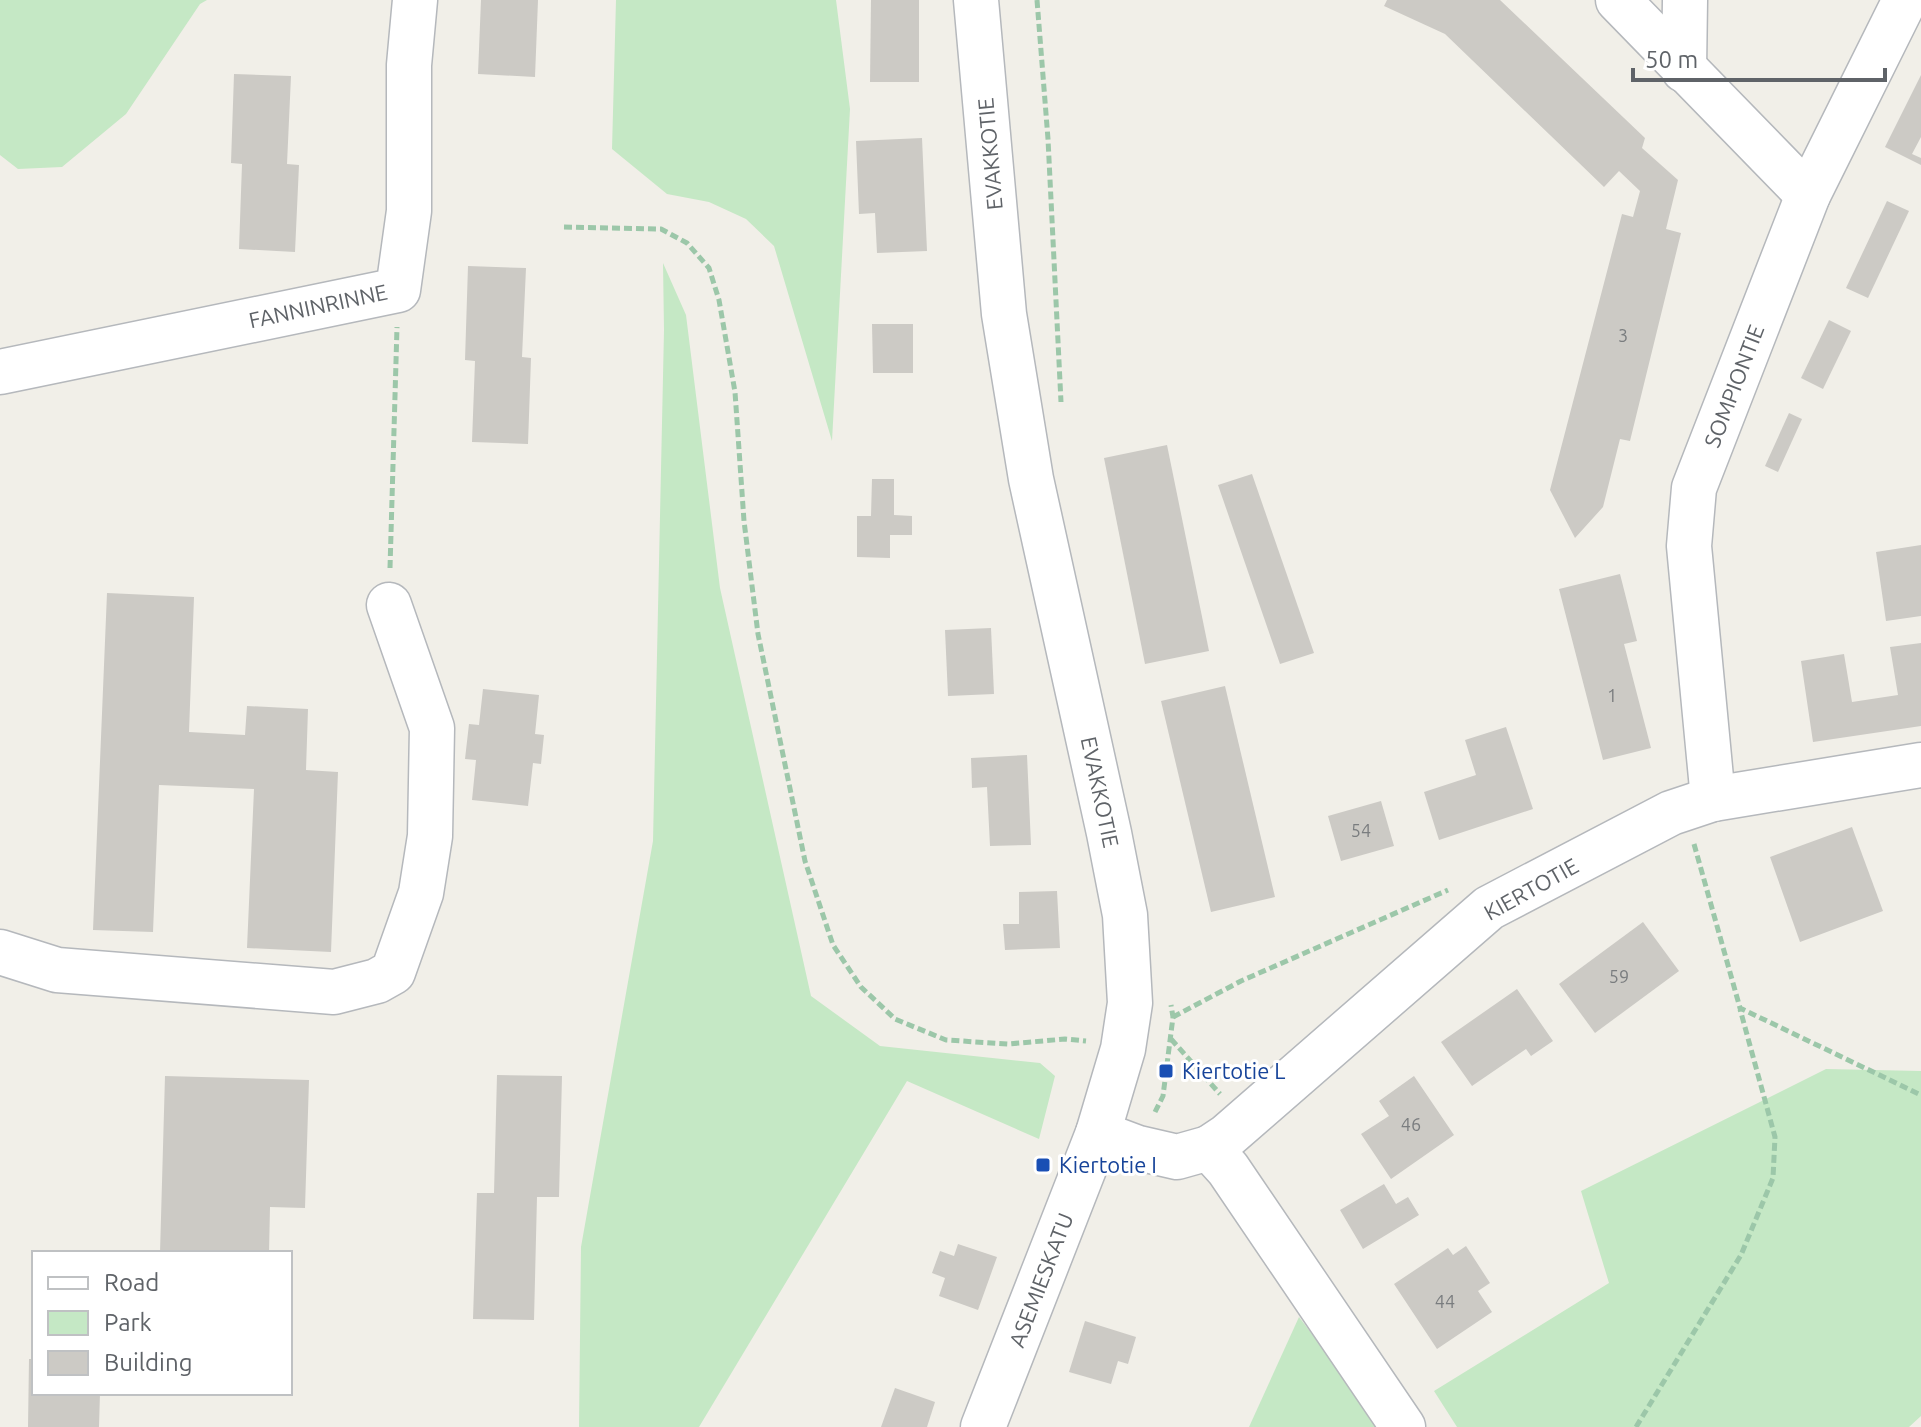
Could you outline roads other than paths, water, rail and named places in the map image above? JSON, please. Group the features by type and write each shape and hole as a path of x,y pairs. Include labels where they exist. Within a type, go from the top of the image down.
{"street":[{"name":"FANNINRINNE","path":"0,372 398,290 409,211 409,65 415,0"},
{"name":"EVAKKOTIE","path":"976,0 1006,329 1031,479 1125,915 1130,1003 1123,1049 1098,1133"},
{"path":"1618,0 1808,195"},
{"path":"1684,70 1685,0"},
{"name":"SOMPIONTIE","path":"1699,804 1689,546 1694,488 1808,195 1905,0"},
{"path":"0,952 57,970 334,992 377,981 393,972 421,893 430,836 432,728 389,605"},
{"name":"KIERTOTIE","path":"1209,1148 1489,908 1671,813 1699,804 1921,765"},
{"path":"1098,1133 1138,1148 1177,1157 1209,1148 1228,1169 1403,1427"},
{"name":"ASEMIESKATU","path":"983,1427 1098,1133"}],"place":[{"name":"Kiertotie L","path":"1166,1071"},
{"name":"Kiertotie I","path":"1043,1165"}]}
